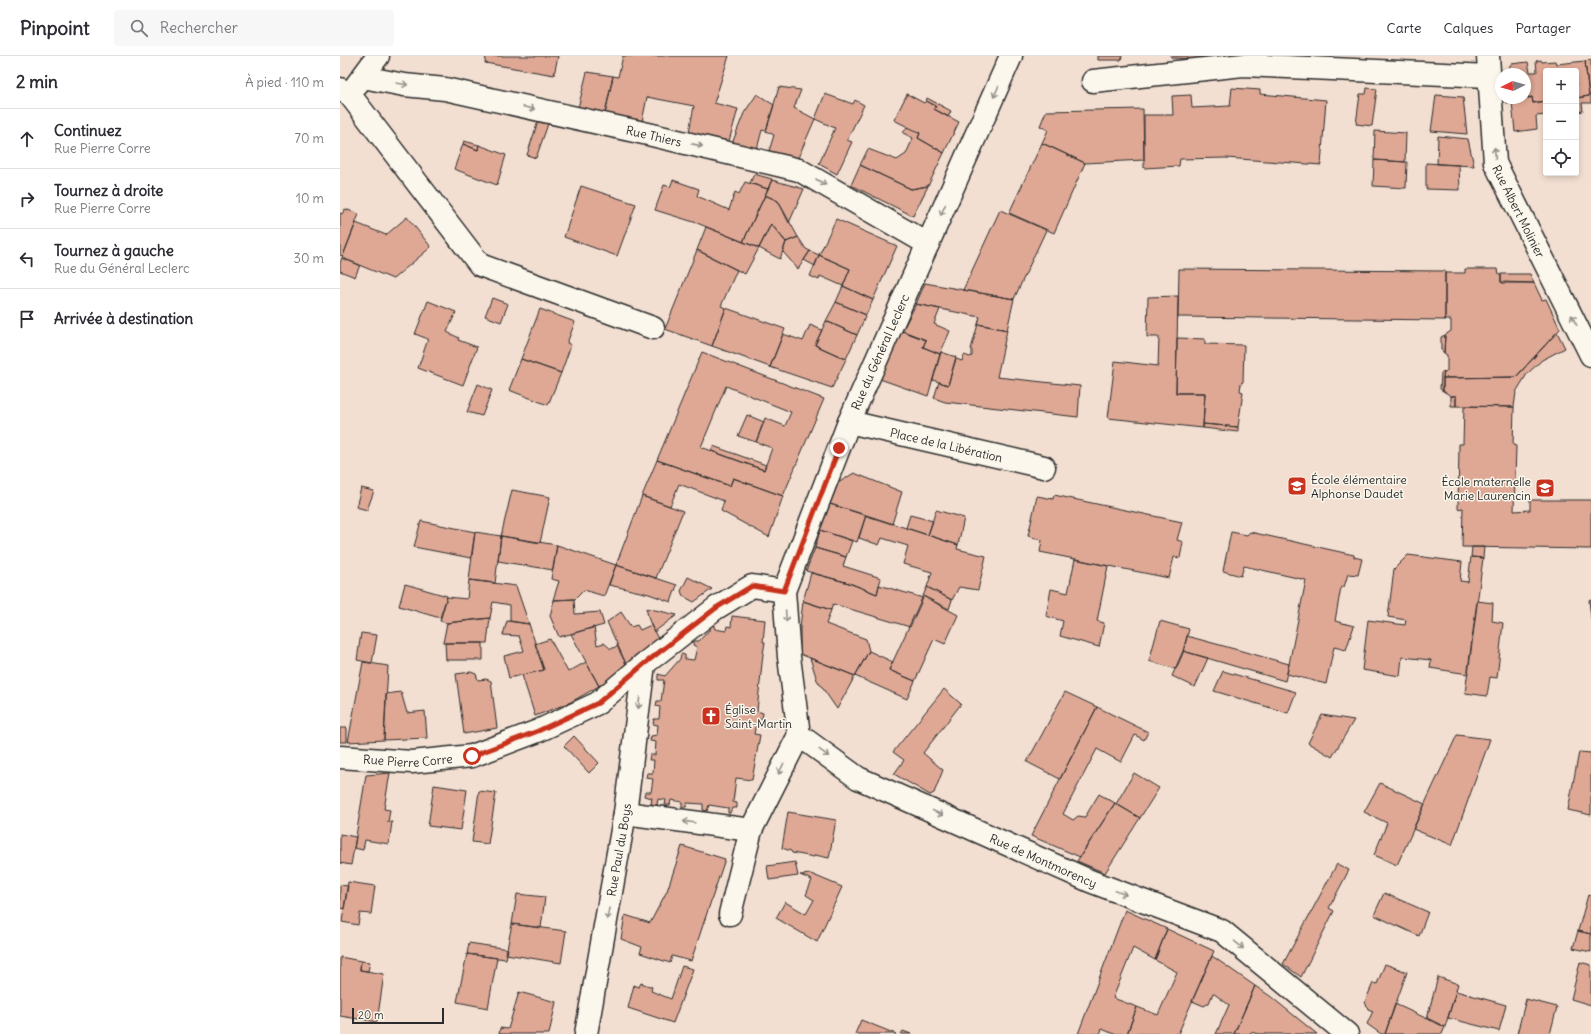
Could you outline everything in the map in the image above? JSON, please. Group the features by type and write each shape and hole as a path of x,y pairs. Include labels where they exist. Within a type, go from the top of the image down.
{"street":[{"path":"378,56 363,77 343,96 480,265 653,328"},
{"name":"Rue du Général Leclerc","path":"799,735 789,657 784,591 849,422 1011,56"},
{"path":"1093,81 1244,60 1489,66"},
{"name":"Rue Albert Molinier","path":"1489,66 1495,162 1591,355"},
{"name":"Rue Thiers","path":"363,77 404,85 445,90 641,132 799,170 928,244"},
{"name":"Place de la Libération","path":"849,422 1044,467"},
{"name":"Rue Pierre Corre","path":"340,757 412,762 472,756 538,731 598,703 644,664 716,608 752,586 784,591"},
{"name":"Rue Paul du Boys","path":"586,1034 625,814 644,664"},
{"path":"730,914 751,830 799,735"},
{"name":"Rue de Montmorency","path":"799,735 858,778 1090,881 1222,931 1347,1034"},
{"path":"625,814 751,830"}],"building":[{"path":"486,56 558,56 554,75 485,63"},
{"path":"623,56 729,56 714,103 738,109 729,141 689,132 694,106 647,97 642,122 605,114 613,76 618,77"},
{"path":"1098,56 1122,56 1121,60 1098,60"},
{"path":"1170,56 1207,56 1206,59 1172,58"},
{"path":"1591,60 1591,103 1582,103 1583,111 1579,112 1579,98 1589,96 1585,61"},
{"path":"1536,61 1555,61 1556,64 1585,61 1589,96 1579,98 1579,68 1543,68 1543,101 1533,103 1531,97 1531,72 1537,72"},
{"path":"1528,62 1529,68 1509,68 1511,64"},
{"path":"587,72 613,76 605,114 578,108"},
{"path":"779,87 801,90 794,108 815,119 798,158 769,151 774,135 766,131"},
{"path":"1232,88 1260,90 1260,94 1326,100 1321,165 1226,158 1180,159 1179,166 1144,168 1144,115 1173,115 1172,96 1191,95 1192,108 1230,106"},
{"path":"1367,88 1377,89 1372,126 1356,124 1360,94 1366,94"},
{"path":"757,94 774,105 766,131 762,130 757,149 736,144 733,141 744,113"},
{"path":"825,94 853,104 855,100 864,105 847,140 852,142 837,174 819,164 835,128 815,119"},
{"path":"907,94 924,103 926,101 936,106 934,109 959,122 944,153 918,138 920,133 894,120"},
{"path":"1436,95 1463,97 1467,134 1431,131"},
{"path":"1532,97 1533,103 1543,101 1543,115 1536,116 1537,129 1515,132 1512,104 1531,104"},
{"path":"927,98 951,111 948,117 934,109 936,106 926,101"},
{"path":"1143,109 1144,160 1085,163 1042,143 1048,130 1040,126 1046,111"},
{"path":"538,121 548,124 536,158 527,155"},
{"path":"907,127 920,133 918,138 944,153 928,186 911,189 860,165 868,149 897,160 906,154 913,138 903,133"},
{"path":"1375,131 1406,133 1405,162 1374,160"},
{"path":"1438,136 1468,139 1474,166 1437,164"},
{"path":"464,141 479,145 478,150 463,144"},
{"path":"1042,143 1085,163 1054,233 1009,213"},
{"path":"463,144 478,150 479,145 506,155 497,185 454,169"},
{"path":"1374,160 1407,162 1406,188 1373,186"},
{"path":"1426,163 1459,165 1460,190 1426,189"},
{"path":"860,165 911,189 928,186 913,216 851,185"},
{"path":"754,174 772,179 768,189 750,183"},
{"path":"673,180 699,189 697,196 729,210 735,192 739,194 745,182 768,189 743,242 697,223 655,210 664,185 670,187"},
{"path":"772,180 804,189 789,223 778,201 765,195"},
{"path":"581,186 636,204 617,256 564,237"},
{"path":"765,195 778,201 798,237 786,242 771,224 759,248 743,242"},
{"path":"345,209 359,214 343,256 340,255 340,213 342,214"},
{"path":"1000,210 1046,230 1014,299 963,290"},
{"path":"407,217 431,247 393,279 342,258 356,223 386,235"},
{"path":"836,219 897,246 873,300 843,286 850,269 819,255"},
{"path":"771,224 786,242 780,259 759,248"},
{"path":"706,227 759,248 745,274 697,250"},
{"path":"798,237 806,249 810,251 798,269 783,252 786,242"},
{"path":"697,250 737,270 721,306 726,308 712,346 665,329"},
{"path":"810,251 819,255 815,266 804,260"},
{"path":"819,255 850,269 843,286 820,276 819,280 810,276"},
{"path":"342,258 360,265 355,277 340,271 340,263"},
{"path":"1179,269 1445,271 1445,320 1178,317"},
{"path":"1465,269 1498,269 1499,274 1501,274 1501,282 1534,283 1542,300 1546,299 1560,329 1516,377 1443,378 1444,372 1447,371 1447,355 1444,353 1445,335 1451,331 1451,320 1445,320 1445,273 1465,273"},
{"path":"1501,274 1530,274 1534,283 1502,283"},
{"path":"925,283 1014,299 1007,330 978,324 980,317 916,304"},
{"path":"843,286 873,300 866,315 836,302"},
{"path":"1178,296 1176,393 1205,393 1203,428 1108,418 1115,361 1158,366 1159,337 1147,337 1148,297"},
{"path":"492,298 508,304 501,322 485,316"},
{"path":"428,301 456,312 447,332 459,338 458,340 477,347 463,385 418,368 428,339 415,334"},
{"path":"836,302 866,315 857,335 826,321"},
{"path":"916,304 940,309 934,324 950,331 940,354 923,347 926,340 902,331"},
{"path":"726,308 785,329 770,367 712,346"},
{"path":"540,309 575,322 567,343 571,345 561,373 521,359"},
{"path":"826,321 857,335 846,359 815,345"},
{"path":"978,324 1007,330 997,377 1080,386 1078,417 945,402 934,398 939,382 948,385 956,359 962,361 964,355 970,357 972,356 971,349"},
{"path":"810,325 822,330 815,345 846,359 832,388 770,367 783,334 803,341"},
{"path":"898,329 926,340 923,347 940,354 928,396 877,378"},
{"path":"1557,332 1565,348 1542,360 1527,374 1516,392 1514,407 1456,406 1456,396 1451,396 1443,391 1443,378 1516,377"},
{"path":"1445,335 1444,353 1441,350 1441,337"},
{"path":"1177,338 1205,339 1205,344 1244,345 1243,382 1241,383 1240,391 1243,392 1238,427 1203,424 1205,393 1176,393"},
{"path":"702,352 824,399 783,496 733,478 730,486 657,460","holes":["726,386 791,412 785,426 765,418 756,442 772,448 764,470 701,447"]},
{"path":"941,352 956,357 948,385 933,380"},
{"path":"521,359 561,373 548,405 509,390"},
{"path":"1444,372 1443,391 1440,389 1441,373"},
{"path":"478,384 492,390 482,416 467,412"},
{"path":"1451,396 1456,396 1456,406 1451,406"},
{"path":"1464,406 1514,407 1513,445 1516,446 1514,511 1530,510 1530,500 1591,500 1591,549 1462,547 1463,508 1458,509 1459,444 1463,444"},
{"path":"747,415 764,422 756,442 738,436"},
{"path":"1203,424 1238,427 1238,432 1203,428"},
{"path":"713,446 766,465 764,470 711,451"},
{"path":"657,460 730,486 733,478 783,496 769,537 721,511 724,501 679,484 670,506 642,496"},
{"path":"854,473 902,492 892,524 830,504 838,483"},
{"path":"361,488 374,491 367,510 356,507"},
{"path":"512,490 550,497 540,543 501,536"},
{"path":"1054,495 1182,522 1177,540 1183,542 1180,558 1174,557 1169,578 1040,552 1042,540 1028,536 1037,496 1053,499"},
{"path":"642,496 683,511 656,578 616,565"},
{"path":"830,504 866,515 857,542 820,530"},
{"path":"936,510 964,518 958,545 928,535"},
{"path":"866,515 958,545 957,549 986,556 978,590 959,587 952,600 927,587 932,572 903,564 908,546 882,538 879,545 859,538"},
{"path":"910,515 933,521 928,535 906,528"},
{"path":"421,521 475,532 471,558 414,547"},
{"path":"820,530 852,541 846,557 815,548"},
{"path":"475,532 501,536 495,583 469,580"},
{"path":"1231,532 1247,535 1250,532 1354,555 1354,557 1362,559 1358,575 1348,574 1344,587 1341,587 1335,621 1354,626 1346,650 1334,647 1326,684 1287,674 1306,580 1244,566 1241,576 1223,571"},
{"path":"501,536 557,545 553,570 498,561"},
{"path":"557,545 616,565 604,596 584,590 575,599 553,600 559,581 551,579"},
{"path":"1472,547 1484,547 1483,558 1471,557"},
{"path":"815,548 846,557 843,566 881,578 877,594 849,583 806,571"},
{"path":"1408,555 1462,562 1460,581 1468,582 1471,557 1483,558 1468,674 1430,668 1431,660 1402,657 1400,676 1362,670 1368,620 1405,625 1406,620 1388,617 1394,569"},
{"path":"1075,559 1108,566 1097,621 1104,623 1099,647 1060,636 1063,621 1046,616 1051,589 1068,593"},
{"path":"616,565 677,585 671,602 649,594 609,585"},
{"path":"811,573 849,583 877,594 879,585 923,598 910,627 833,604 831,610 803,601"},
{"path":"688,577 712,589 694,602 683,596 681,591"},
{"path":"469,580 516,586 529,624 510,621 510,605 493,602 490,618 447,623 440,621 447,597 467,599"},
{"path":"405,584 447,596 440,618 399,606"},
{"path":"927,587 952,600 949,609 923,596"},
{"path":"923,596 958,615 945,644 934,639 915,681 889,670"},
{"path":"574,599 575,614 600,612 604,625 559,637 550,616 554,600"},
{"path":"1591,599 1591,618 1589,600"},
{"path":"803,601 831,610 826,624 866,639 869,651 855,676 800,654 800,628"},
{"path":"1477,601 1493,603 1492,621 1503,623 1497,678 1490,677 1487,696 1465,693"},
{"path":"646,608 677,615 654,632"},
{"path":"621,612 631,627 637,625 640,630 651,625 659,641 628,668 607,622"},
{"name":"Église Saint-Martin","path":"732,616 765,620 763,642 765,642 757,711 763,713 762,719 757,719 754,734 760,735 752,780 736,778 733,802 737,803 737,808 732,808 730,813 728,813 728,808 709,805 707,811 703,810 703,804 687,803 686,807 682,807 682,802 671,800 670,805 665,805 666,800 658,799 657,805 651,804 652,798 644,796 645,792 651,792 653,779 646,778 647,773 653,773 654,760 649,760 650,755 655,755 656,742 650,741 651,736 657,735 658,725 653,724 654,719 659,719 660,707 656,706 657,701 661,701 664,680 658,680 658,674 665,676 680,659 681,654 685,655 685,659 694,660 697,647 693,645 694,641 699,641 710,629 708,625 713,623 715,629 726,631 727,626 731,627"},
{"path":"490,618 487,643 443,643 447,623"},
{"path":"507,621 529,624 544,670 509,678 504,656 524,651 519,636 503,635"},
{"path":"1160,621 1189,629 1183,653 1176,669 1149,661"},
{"path":"594,627 597,645 604,643 611,649 617,646 628,668 599,686 571,634"},
{"path":"361,633 377,635 372,663 357,660"},
{"path":"1187,636 1289,664 1285,681 1183,651"},
{"path":"550,639 568,672 586,662 599,686 571,702 535,716 522,675 544,670 535,644"},
{"path":"445,643 483,643 483,660 446,660"},
{"path":"869,651 893,662 889,670 915,681 907,699 855,676"},
{"path":"1183,651 1208,658 1195,687 1172,676"},
{"path":"810,658 855,676 837,709 817,680"},
{"path":"363,662 388,666 384,740 348,742"},
{"path":"1223,671 1296,692 1288,713 1214,691"},
{"path":"471,672 476,674 478,680 486,679 491,681 497,728 464,734 456,674"},
{"path":"944,689 961,704 923,753 943,770 934,793 930,795 894,774 904,760 893,752"},
{"path":"401,692 407,713 425,711 427,738 384,740 386,694"},
{"path":"1065,692 1097,707 1060,779 1027,762"},
{"path":"1097,707 1148,732 1144,740 1135,735 1121,762 1097,749 1063,814 1073,820 1078,816 1085,817 1099,794 1115,803 1080,857 1031,836"},
{"path":"1322,715 1354,720 1332,757 1308,743"},
{"path":"340,728 347,728 347,742 340,742"},
{"path":"1457,735 1490,739 1452,845 1413,829"},
{"path":"574,736 599,763 589,773 564,746"},
{"path":"1579,752 1591,753 1591,815 1568,810"},
{"path":"390,773 384,809 390,810 388,822 392,822 389,844 365,840 363,850 354,848 366,775"},
{"path":"1134,773 1159,788 1140,818 1116,804"},
{"path":"1380,783 1425,804 1397,865 1374,855 1387,823 1364,812"},
{"path":"434,785 467,790 461,830 428,826"},
{"path":"479,791 496,793 488,844 472,842"},
{"path":"1115,803 1140,818 1105,873 1077,861"},
{"path":"788,812 836,820 829,858 792,853 791,851 782,848"},
{"path":"340,834 356,837 351,865 340,863"},
{"path":"682,846 725,859 691,961 672,956 670,963 640,953 642,947 621,939 625,915 650,923 667,891"},
{"path":"795,862 798,876 769,880 767,866"},
{"path":"1337,864 1349,870 1329,908 1334,911 1301,977 1283,964"},
{"path":"811,874 842,887 817,942 776,918 785,902 806,914 814,900 806,895 812,880 800,875"},
{"path":"348,882 375,886 371,914 360,913 358,925 342,922"},
{"path":"340,885 348,886 344,909 340,908"},
{"path":"1384,893 1428,912 1419,936 1374,915"},
{"path":"517,894 545,897 541,928 512,924"},
{"path":"1588,895 1591,896 1591,934 1578,931"},
{"path":"1125,910 1167,929 1155,960 1133,948 1113,998 1137,1007 1127,1034 1114,1034 1102,1029 1100,1034 1078,1034"},
{"path":"512,924 566,931 561,963 506,954"},
{"path":"1167,929 1214,951 1178,1034 1127,1034 1137,1007 1158,1015 1177,972 1155,960"},
{"path":"1578,931 1591,934 1591,952 1573,948"},
{"path":"469,943 508,949 506,959 467,954"},
{"path":"467,954 497,958 488,1008 457,1002"},
{"path":"1212,956 1255,986 1234,1034 1216,1034 1229,1005 1213,993 1209,1003 1204,1006 1192,1001"},
{"path":"340,957 361,961 360,970 384,974 377,1022 340,1016"},
{"path":"361,961 370,962 368,971 360,970"},
{"path":"1580,962 1591,965 1591,1005 1571,999"},
{"path":"1385,964 1407,972 1385,1034 1381,1034 1367,1024 1373,1011 1368,1009 1365,1002 1373,983 1377,984"},
{"path":"682,966 693,969 673,1023 628,1008 634,985 639,987 641,983 652,987 651,991 671,999"},
{"path":"1438,977 1458,984 1445,1027 1427,1018"},
{"path":"1255,986 1270,996 1317,1034 1258,1034 1251,1032 1250,1034 1234,1034"},
{"path":"1456,991 1506,1005 1499,1031 1448,1018"},
{"path":"519,992 556,1002 549,1034 499,1034 500,1028 508,1029"},
{"path":"1526,999 1557,1007 1550,1034 1517,1034"},
{"path":"1395,1004 1445,1027 1442,1034 1385,1034"},
{"path":"861,1020 896,1034 855,1034"},
{"path":"903,1031 911,1034 901,1034"}],"place":[{"name":"École élémentaire Alphonse Daudet","path":"1297,486"},
{"name":"École maternelle Marie Laurencin","path":"1545,488"},
{"name":"Église Saint-Martin","path":"711,716"}],"route":[{"path":"472,756 538,731 598,703 644,664 716,608 752,586 784,591 839,448"}]}
